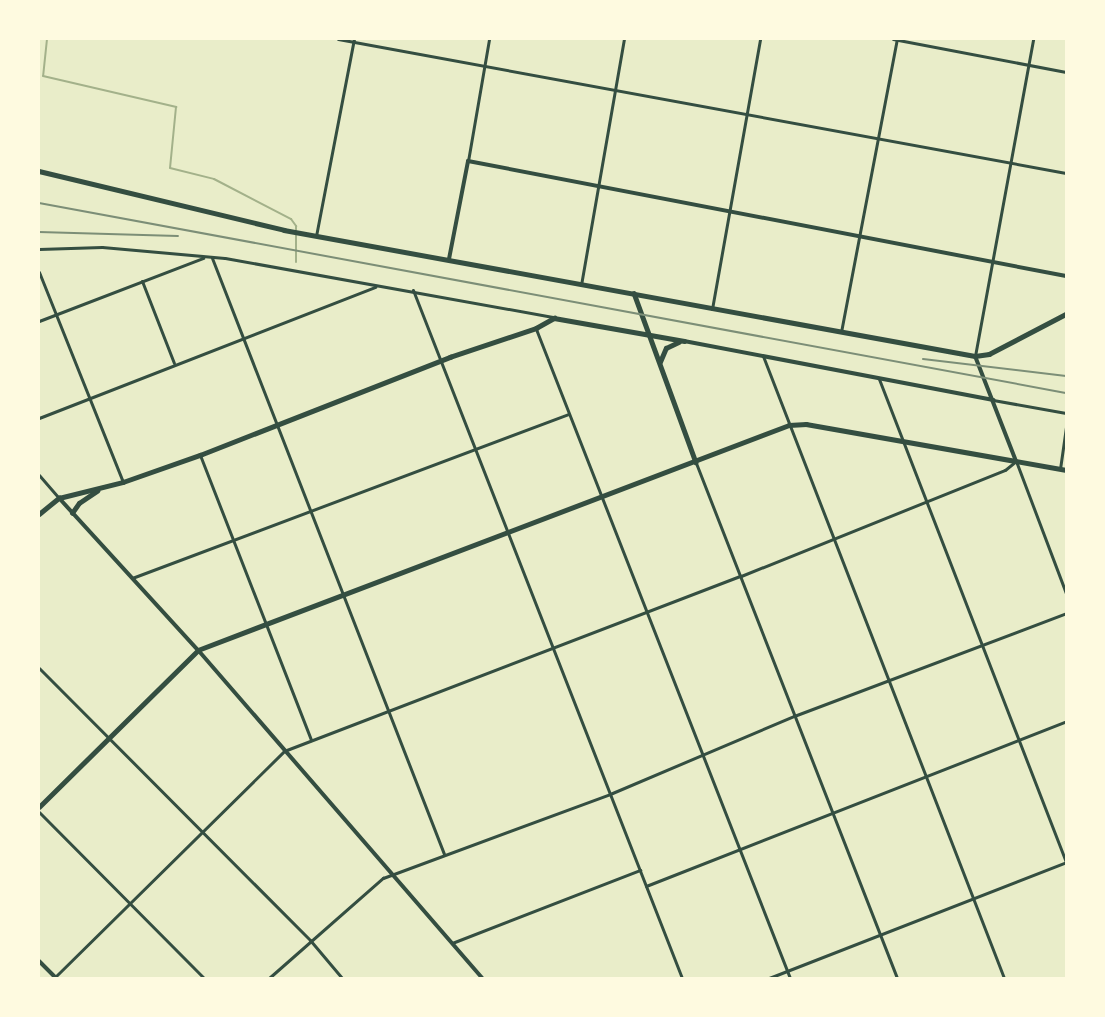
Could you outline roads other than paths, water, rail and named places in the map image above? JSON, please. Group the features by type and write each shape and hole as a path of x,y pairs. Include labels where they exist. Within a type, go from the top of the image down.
{"main road":[{"path":"39,171 284,230 975,356 989,354 1066,314"},
{"path":"634,293 696,462"},
{"path":"39,514 59,498 123,482 200,455 441,361 536,328 554,318 684,341"},
{"path":"660,365 666,348 684,341"},
{"path":"39,807 198,650 344,592 696,462 789,425 806,424 1066,470"},
{"path":"72,513 79,503 102,488"}],"street":[{"path":"338,39 354,40 748,112 1066,173"},
{"path":"449,259 489,39"},
{"path":"581,285 624,39"},
{"path":"712,309 760,39"},
{"path":"840,333 896,39 1066,72"},
{"path":"1033,39 975,356 1066,593"},
{"path":"316,236 354,40"},
{"path":"468,162 1066,276"},
{"path":"39,249 102,247 212,258 413,290 554,318"},
{"path":"39,321 203,258"},
{"path":"212,258 309,509 390,709 444,854"},
{"path":"39,272 123,482"},
{"path":"142,281 175,364"},
{"path":"39,418 377,286"},
{"path":"413,290 682,978"},
{"path":"536,328 599,497 704,755 790,978"},
{"path":"684,341 1066,413"},
{"path":"763,356 886,681 1004,978"},
{"path":"769,978 1066,862 1017,741 879,379"},
{"path":"132,578 475,446 568,414"},
{"path":"1060,469 1066,427"},
{"path":"200,455 311,740"},
{"path":"39,961 55,978 284,751 741,576 1005,470 1016,461"},
{"path":"696,462 897,978"},
{"path":"39,475 198,650 482,978"},
{"path":"269,978 310,940 392,875 610,794 794,716 1066,614"},
{"path":"39,668 310,940 342,978"},
{"path":"646,886 1066,721"},
{"path":"39,812 133,903 204,978"},
{"path":"452,943 640,870"}],"waterway":[{"path":"47,39 43,76 176,107 170,168 214,179 291,219 296,226 296,262"}],"railway":[{"path":"39,203 1066,393"},
{"path":"39,232 178,236"},
{"path":"923,359 1066,376"}]}
